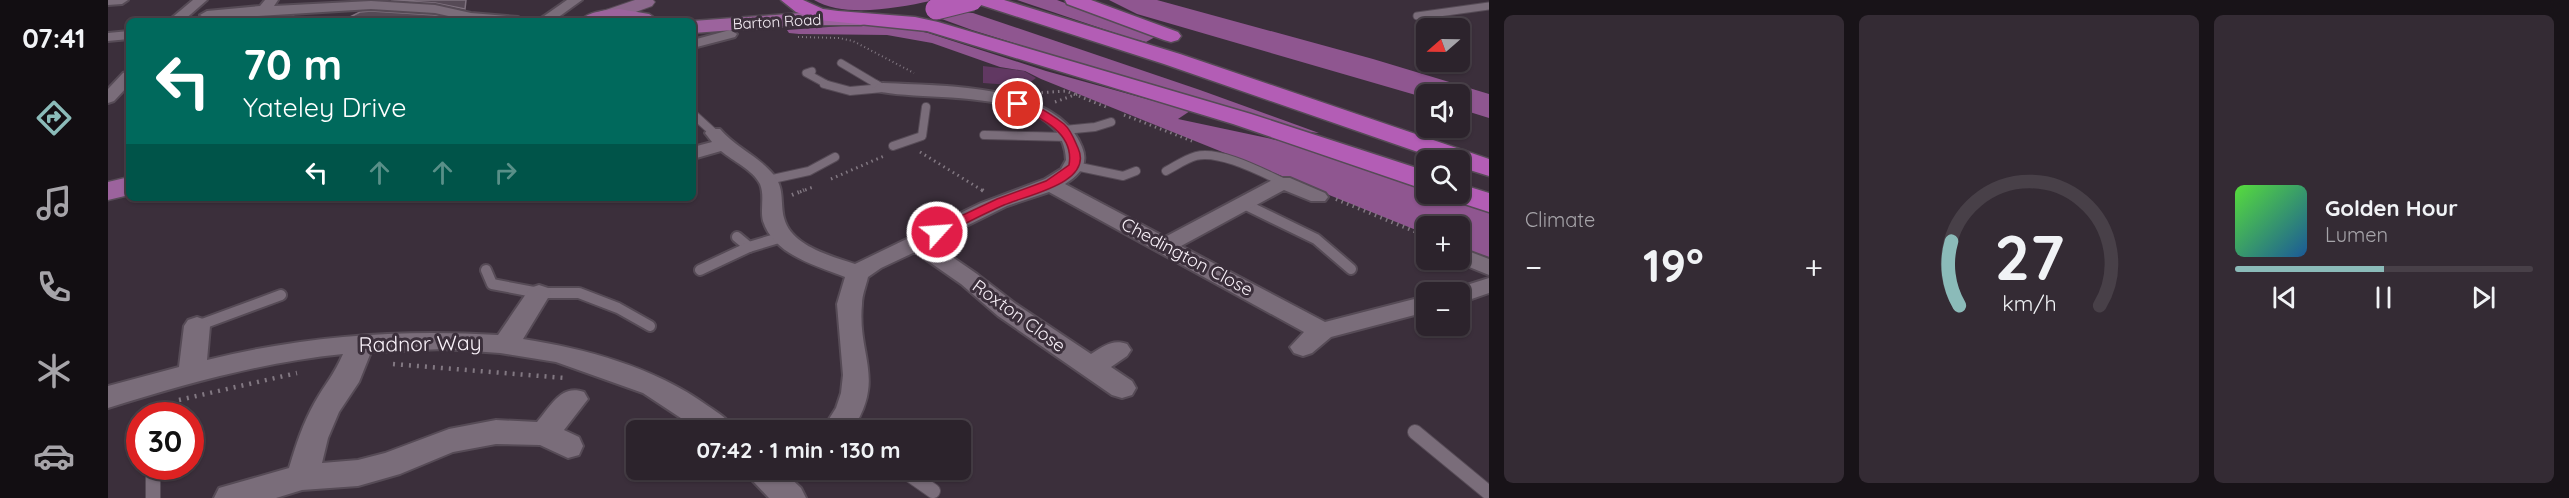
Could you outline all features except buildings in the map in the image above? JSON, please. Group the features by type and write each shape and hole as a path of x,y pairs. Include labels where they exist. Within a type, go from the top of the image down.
{"highway":[{"path":"789,0 804,9 818,13 926,25 1112,79 1351,153 1416,177"},
{"path":"874,19 972,0"},
{"path":"985,0 1183,62 1489,168"},
{"path":"1074,0 1489,156"},
{"path":"947,4 1181,73 1416,155"},
{"path":"1470,175 1489,182"},
{"path":"1470,196 1489,203"}],"main road":[{"name":"Barton Road","path":"696,22 761,14 789,0"},
{"path":"604,18 646,10"},
{"name":"Barton Road","path":"696,27 801,20 874,19"},
{"path":"108,191 126,187"}],"street":[{"path":"108,1 122,0"},
{"path":"179,18 201,0"},
{"path":"549,18 576,0"},
{"path":"452,12 470,4"},
{"path":"207,15 268,5 350,5 415,7 490,18"},
{"path":"338,18 344,8 350,5"},
{"name":"Barton Road","path":"696,43 730,34"},
{"path":"108,37 126,35"},
{"path":"108,98 126,79"},
{"path":"848,420 854,403 857,367 851,325 850,296 858,274 883,258 1001,202 1050,184 1075,166 1076,156 1066,134 1049,118 1018,104 982,95 883,88"},
{"path":"696,151 718,139 771,188 773,218 782,237 809,255 858,274"},
{"path":"1166,245 1283,182 1318,197"},
{"name":"Chedington Close","path":"1050,184 1166,245 1312,339 1416,307"},
{"name":"Roxton Close","path":"916,242 969,279 1007,310 1122,388"},
{"path":"1470,259 1489,268"},
{"path":"1470,292 1489,285"},
{"path":"506,344 539,293"},
{"path":"192,372 197,326"},
{"name":"Radnor Way","path":"108,396 192,372 275,354 357,352 428,340 506,344 559,353 643,381 705,420"},
{"path":"1091,368 1118,350"},
{"path":"302,477 313,438 326,408 345,382 357,352"},
{"path":"230,498 302,477 358,473 389,465 449,441 496,432 556,440 575,391"}],"lane":[{"path":"1417,16 1489,6"},
{"path":"841,63 883,88"},
{"path":"850,69 864,65"},
{"path":"812,71 806,73 833,89 853,91 883,88"},
{"path":"891,150 922,136 924,91"},
{"path":"696,117 718,139"},
{"path":"984,135 1066,134 1111,122"},
{"path":"1166,171 1189,158 1204,154 1250,168 1283,182"},
{"path":"771,188 836,157"},
{"path":"1075,166 1123,176 1136,171"},
{"path":"1242,203 1316,239 1351,269"},
{"path":"737,237 749,247"},
{"path":"700,270 749,247 782,237"},
{"path":"486,270 492,284 539,293 579,293 618,308 651,326"},
{"path":"197,326 281,295"},
{"path":"1415,432 1489,493"},
{"path":"153,480 153,498"},
{"path":"917,480 933,491"}],"path":[{"path":"794,35 809,40 837,38 852,41 924,91"},
{"path":"912,147 1001,202"},
{"path":"827,180 891,150"},
{"path":"771,188 797,194 817,185"},
{"path":"357,352 566,378 575,391"},
{"path":"175,401 309,370"}],"shaded area":[{"path":"814,0 930,1 887,9 855,10 840,9"},
{"path":"1017,0 1057,0 1155,37 1146,42 1130,38"},
{"path":"1109,0 1157,0 1456,84 1416,84 1416,95 1137,14"},
{"path":"956,12 973,13 1319,133 1298,131 939,18"},
{"path":"870,24 906,28 1046,71 1190,111 1178,119 1281,141 1416,186 1416,204 1468,204 1489,211 1489,259 1470,251 1470,216 1416,216 1416,230 1025,71 1000,67 932,43 887,35 799,34 789,33 787,30"},
{"path":"983,66 1024,71 1036,78 1025,86 983,83"},
{"path":"1470,88 1489,94 1489,118 1470,112"}],"route":[{"path":"937,232 1001,202 1050,184 1075,166 1076,156 1064,130 1049,118 1018,104"}]}
